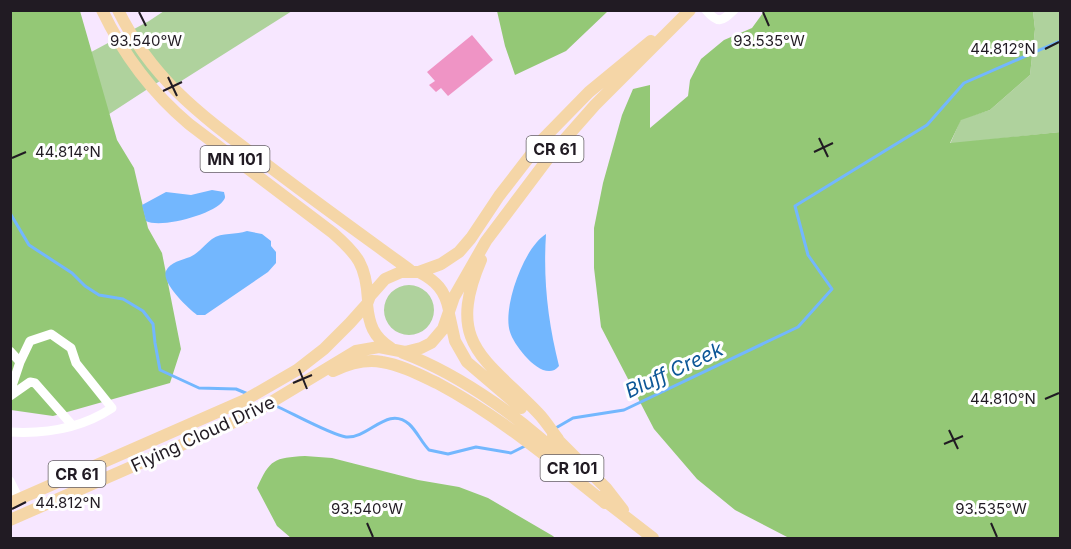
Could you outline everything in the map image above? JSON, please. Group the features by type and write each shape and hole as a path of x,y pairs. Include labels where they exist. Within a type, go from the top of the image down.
{"main road":[{"name":"MN 101","path":"102,10 132,64 167,104 189,124 354,251 363,269 367,302"},
{"name":"MN 101","path":"118,10 132,37 154,67 189,105 300,190 415,271"},
{"name":"Flying Cloud Drive","path":"15,501 229,407 281,381 324,349 385,279 441,264 459,252 531,154 565,115 617,68 690,10"},
{"name":"Flying Cloud Drive","path":"10,520 272,407 356,351 373,347 415,350 431,343 440,334 468,270 486,241 550,156 580,121 690,10"},
{"path":"523,192 482,258 469,291 466,315 469,333 478,352 524,405"},
{"path":"415,271 439,286 445,296 455,341 467,362 524,405"},
{"path":"367,302 368,318 373,332 382,343 448,374 509,420"},
{"path":"300,388 349,365 372,361 382,362 396,365 432,381 509,420"},
{"name":"CR 101","path":"524,405 539,414 558,439 606,488 631,520"},
{"name":"CR 101","path":"509,420 605,503 653,538"}],"street":[{"path":"706,10 714,20 718,21 727,17 734,10"},
{"path":"10,394 20,362 30,341 51,334 71,348 76,363 111,408 86,422 54,431 10,432"},
{"path":"10,351 20,362"},
{"path":"10,394 30,382 35,383 72,426"},
{"path":"10,481 15,501"}],"green space":[{"path":"497,10 608,11 566,51 515,75 505,46"},
{"path":"765,10 1033,11 1035,29 1030,75 990,110 961,120 950,143 1060,132 1060,538 789,538 735,510 697,479 654,429 601,327 594,268 594,228 603,183 622,115 633,89 650,85 650,128 688,96 690,80 701,59 724,40 752,28"},
{"path":"11,11 80,11 117,140 134,168 148,228 162,253 181,349 170,383 53,416 11,410"},
{"path":"164,11 292,11 167,90 163,79 11,178 11,95"},
{"path":"1033,11 1060,11 1060,132 950,144 961,119 990,110 1030,75 1035,29"},
{"path":"404,285 414,285 427,292 434,305 434,315 427,328 414,335 404,335 395,331 388,324 384,315 384,305 388,296 395,289"},
{"path":"305,456 332,458 418,480 459,487 488,498 555,538 291,538 277,526 257,488 274,462 280,459"}],"water":[{"path":"212,190 224,192 225,198 209,211 175,222 146,221 142,205 166,192 191,195"},
{"path":"247,231 262,234 271,241 271,246 276,252 276,263 268,272 205,315 197,315 171,288 167,282 166,271 173,263 190,257 216,237"},
{"path":"546,234 547,301 559,366 553,371 546,371 538,367 523,354 510,332 508,321 512,294 523,264 530,251"}],"building":[{"path":"472,35 493,60 448,96 441,88 436,92 429,85 435,81 427,72"}],"waterway":[{"name":"Bluff Creek","path":"554,429 573,418 624,410 798,327 832,289 808,255 795,206 927,125 964,83 1060,41"},
{"name":"Bluff Creek","path":"10,213 29,245 72,273 85,286 99,295 123,299 143,311 153,324 160,370 199,388 236,389 248,394"},
{"name":"Bluff Creek","path":"274,405 321,428 346,437 362,433 385,420 401,419 412,427 429,450 448,454 476,447 511,453 525,446"}]}
